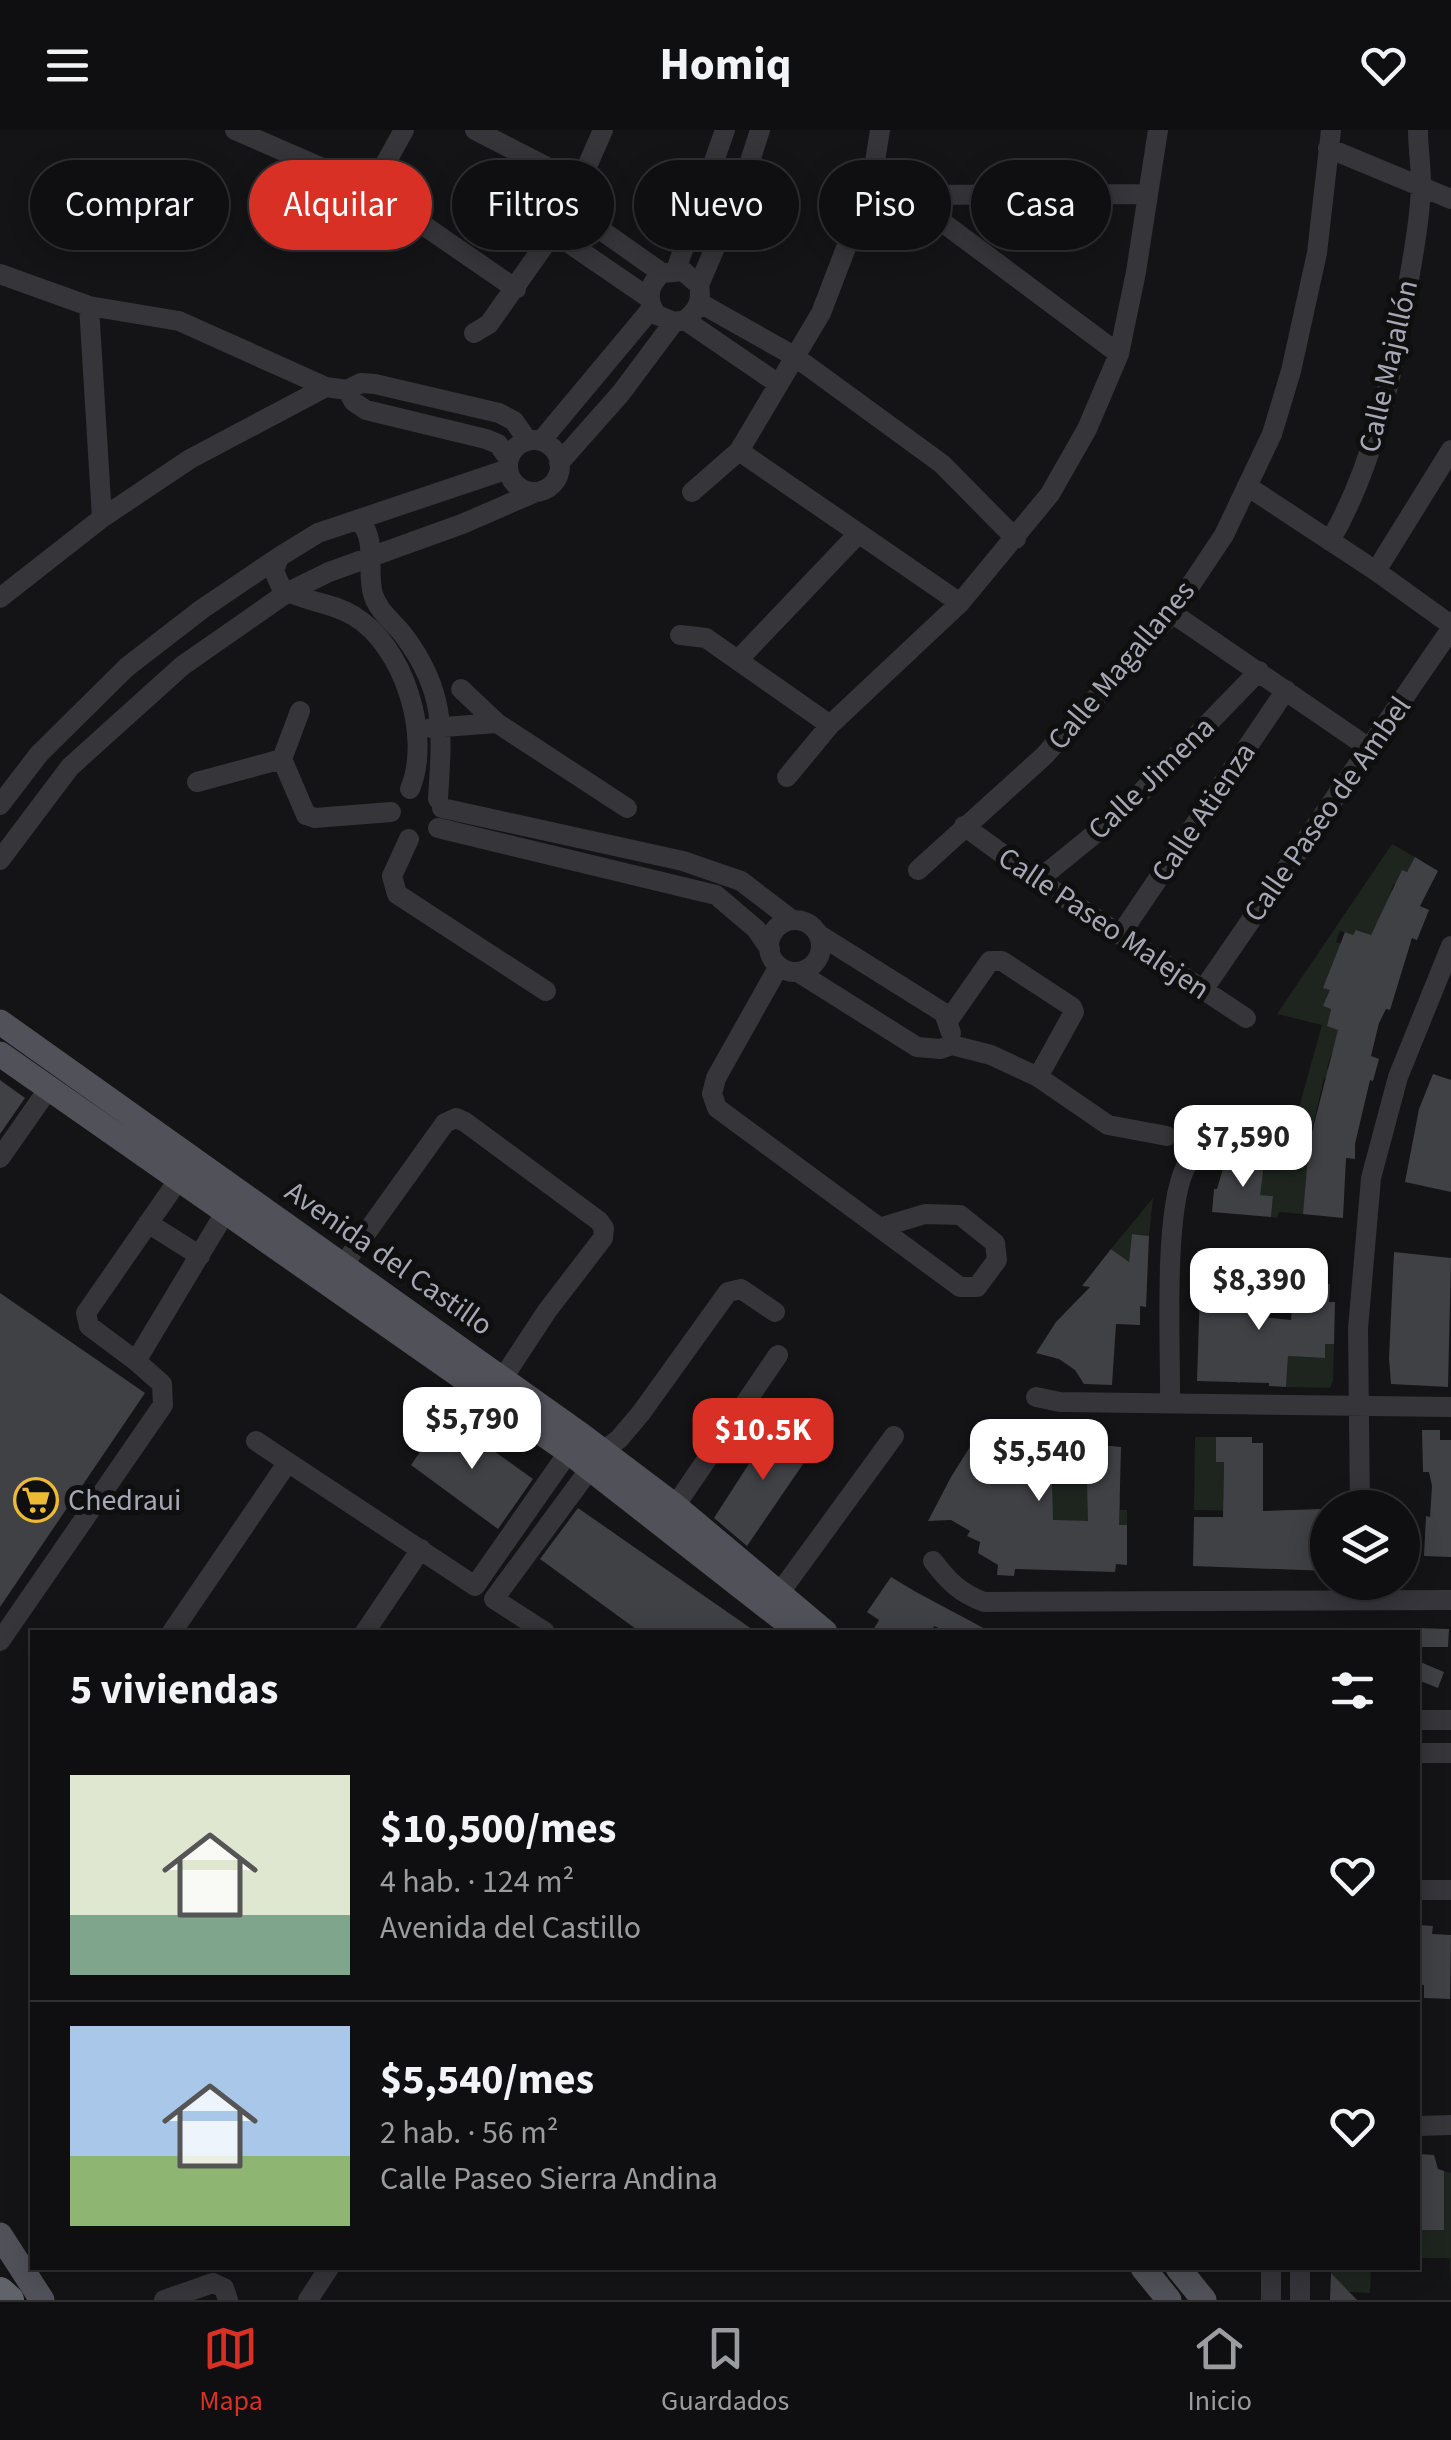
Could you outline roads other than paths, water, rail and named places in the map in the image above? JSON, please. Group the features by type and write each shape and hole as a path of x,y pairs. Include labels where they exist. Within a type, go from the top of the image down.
{"highway":[{"path":"0,2292 9,2300"}],"main road":[{"name":"Avenida del Castillo","path":"0,1022 186,1170"},
{"name":"Avenida del Castillo","path":"0,1054 231,1201 575,1444 772,1602 821,1630"},
{"name":"Avenida del Castillo","path":"596,1460 675,1506 798,1630"},
{"path":"0,2235 42,2300"},
{"path":"1145,2270 1170,2300"},
{"path":"1180,2270 1204,2300"}],"street":[{"path":"235,130 305,160"},
{"path":"386,160 404,130"},
{"path":"475,130 533,160"},
{"path":"590,160 603,130"},
{"path":"0,804 53,740 127,667 278,557 318,533 508,464 513,451 534,441 650,303 650,288 669,271 725,130"},
{"path":"2,854 64,773 182,666 288,592 368,557 462,524 554,483 560,464 679,321 694,313 760,130"},
{"path":"875,160 880,130"},
{"path":"787,777 830,725 960,603 1050,494 1087,429 1119,354 1158,130"},
{"name":"Calle Majallón","path":"1330,541 1351,505 1370,454 1398,345 1415,244 1420,185 1418,130"},
{"path":"1330,139 1451,199"},
{"name":"Calle Magallanes","path":"918,870 1044,756 1172,613 1224,535 1272,434 1307,310 1330,139"},
{"path":"951,195 1148,194"},
{"path":"951,229 1119,354"},
{"path":"432,231 516,289"},
{"path":"474,334 489,324 548,240 557,234 650,303 665,320 679,321 778,382"},
{"path":"614,236 669,271 690,274 699,294 794,356 942,464 1016,538"},
{"path":"692,492 739,450 821,313 845,250"},
{"path":"0,274 89,306 179,321 326,386 347,390 375,384 499,413 534,441 550,446 560,464"},
{"path":"89,306 102,518"},
{"path":"0,598 102,518 190,460 326,386"},
{"path":"347,390 354,402 366,410 498,444 518,486 536,492"},
{"path":"739,450 960,603"},
{"path":"1376,570 1451,450"},
{"path":"1246,486 1376,570 1451,627"},
{"path":"278,557 274,571 282,588 348,612 375,634 396,665 419,730 417,772 410,788 396,797 391,812 396,829 410,839 425,838 439,812 443,725 424,665 372,594 368,529 359,521"},
{"path":"739,659 858,534"},
{"path":"1172,613 1369,748"},
{"name":"Calle Paseo de Ambel","path":"1203,990 1451,627"},
{"path":"680,635 706,638 830,725"},
{"name":"Calle Jimena","path":"1038,880 1124,811 1259,671"},
{"path":"461,690 498,722 627,808"},
{"name":"Calle Atienza","path":"1120,934 1286,690"},
{"path":"300,711 282,759 306,815 316,818 391,812"},
{"path":"419,730 498,722"},
{"path":"53,740 77,762"},
{"path":"197,782 282,759"},
{"path":"410,788 426,790 439,812 727,901 756,928 782,962 917,1047 940,1050 952,1045 991,1055 1038,1077 1108,1125 1166,1136"},
{"path":"439,812 698,866 741,881 792,920 812,926 818,934 944,1013 952,1045"},
{"name":"Calle Paseo Malejen","path":"964,826 1246,1018"},
{"path":"410,839 392,876 397,894 546,991"},
{"path":"792,920 775,930 782,962 716,1078 712,1094 717,1108 960,1287 977,1287 997,1260 995,1243 960,1214 926,1214 882,1227"},
{"path":"782,962 816,962 820,953 818,934"},
{"path":"1360,1490 1358,1329 1371,1178 1398,1078 1451,946"},
{"path":"948,1021 990,961 1002,961 1072,1006 1072,1018 1038,1077"},
{"path":"0,1158 48,1088"},
{"path":"1170,1404 1176,1194 1186,1165 1196,1152 1208,1138 1240,1117"},
{"path":"336,1276 445,1123 456,1118 466,1122 600,1221 604,1228 603,1238 497,1388"},
{"path":"0,1640 163,1405 162,1384 89,1326 86,1312 186,1170"},
{"path":"136,1361 231,1201"},
{"path":"148,1223 200,1256"},
{"path":"542,1630 494,1599 514,1570 596,1460 641,1414 732,1289 741,1288 775,1312"},
{"path":"675,1506 778,1355"},
{"path":"1036,1397 1060,1402 1451,1407"},
{"path":"772,1602 894,1436"},
{"path":"256,1441 475,1586 575,1444"},
{"path":"173,1630 288,1462"},
{"path":"368,1630 420,1550"},
{"path":"496,1557 514,1570"},
{"path":"932,1561 950,1584 984,1602 1310,1593"},
{"path":"1420,1597 1451,1600"},
{"path":"1420,1720 1451,1720"},
{"path":"1420,1753 1451,1753"},
{"path":"1420,1890 1451,1890"},
{"path":"1420,2126 1451,2125"},
{"path":"308,2300 328,2270"},
{"path":"1271,2270 1271,2300"},
{"path":"1300,2270 1300,2300"},
{"path":"164,2300 213,2283 224,2288 228,2300"}],"place":[{"name":"Chedraui","path":"36,1500"}]}
